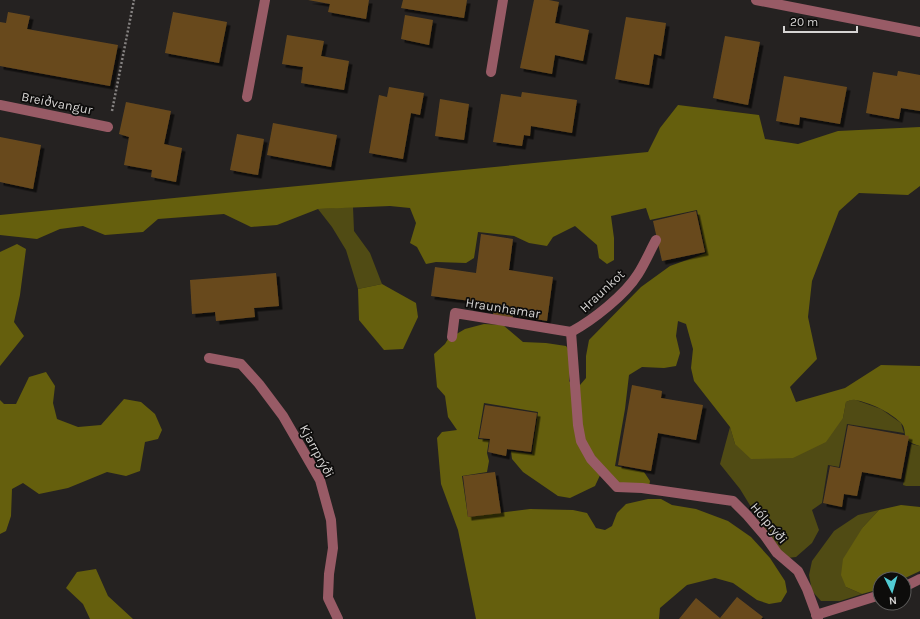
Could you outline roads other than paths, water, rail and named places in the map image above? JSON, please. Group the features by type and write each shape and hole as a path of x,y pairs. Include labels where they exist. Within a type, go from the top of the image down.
{"street":[{"path":"247,97 265,0"},
{"path":"491,72 503,0"},
{"path":"756,0 920,32"},
{"name":"Breiðvangur","path":"0,105 108,127"},
{"name":"Hraunkot","path":"571,332 587,323 626,290 638,274 656,240"},
{"name":"Hraunhamar","path":"452,337 456,314 571,332"},
{"name":"Hólprýði","path":"571,332 578,425 581,441 591,459 597,466 617,487 642,488 732,501 747,515 777,554 798,571 807,589 817,617"},
{"name":"Kjarrprýði","path":"209,358 241,364 259,384 283,416 320,480 330,520 333,548 329,574 328,598 338,619"},
{"path":"817,617 872,598"}]}
